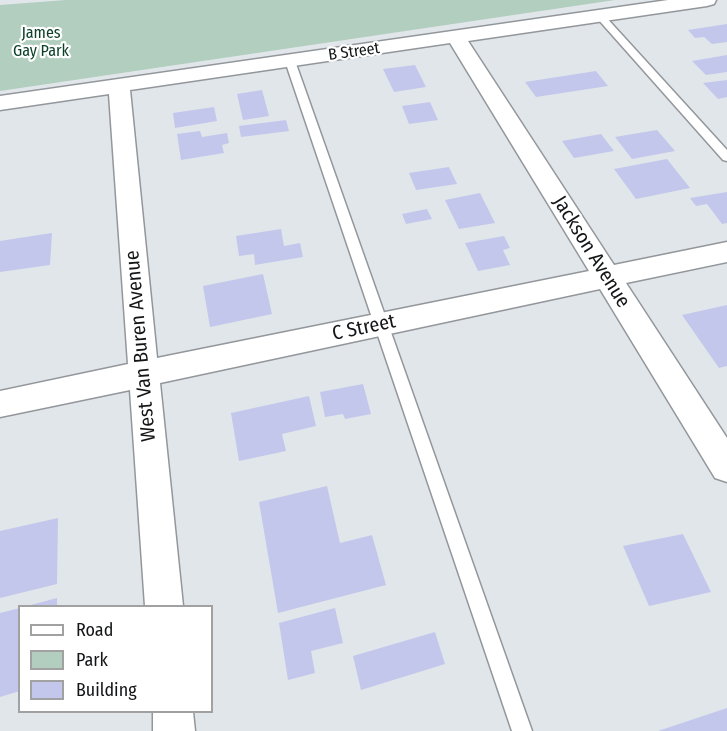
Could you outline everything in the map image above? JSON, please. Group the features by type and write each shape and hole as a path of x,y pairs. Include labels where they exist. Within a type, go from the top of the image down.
{"street":[{"name":"B Street","path":"0,103 707,0"},
{"name":"Jackson Avenue","path":"456,37 727,467"},
{"name":"West Van Buren Avenue","path":"119,86 164,605"},
{"name":"C Street","path":"0,404 727,252"},
{"path":"173,713 174,731"}],"lane":[{"path":"600,16 727,157"},
{"path":"290,61 522,731"}],"green space":[{"name":"James Gay Park","path":"66,0 615,0 0,91 0,5"}],"building":[{"path":"727,24 727,42 712,44 704,37 695,38 688,30"},
{"path":"727,55 727,72 706,75 692,61"},
{"path":"415,65 426,87 394,92 383,69"},
{"path":"596,71 608,86 536,97 525,82"},
{"path":"727,80 727,97 718,99 703,83"},
{"path":"262,90 269,116 243,120 237,94"},
{"path":"430,102 438,120 409,124 402,106"},
{"path":"214,107 217,121 175,128 173,113"},
{"path":"286,120 289,131 241,137 239,126"},
{"path":"657,130 675,151 632,159 615,137"},
{"path":"200,131 202,137 227,133 229,143 222,145 224,153 181,160 177,134"},
{"path":"601,134 614,151 574,158 562,141"},
{"path":"667,159 690,188 636,199 614,169"},
{"path":"449,167 457,184 416,190 409,173"},
{"path":"727,192 727,223 722,224 707,204 696,206 690,198"},
{"path":"480,193 495,223 459,229 445,200"},
{"path":"427,209 432,219 406,224 402,214"},
{"path":"281,229 284,246 300,243 303,257 255,265 254,254 239,256 236,236"},
{"path":"52,233 50,265 0,272 0,241"},
{"path":"504,236 510,248 503,250 510,265 478,271 465,243"},
{"path":"263,274 272,314 210,327 203,286"},
{"path":"727,305 727,366 719,368 682,315"},
{"path":"363,384 371,414 345,419 343,414 325,417 320,392"},
{"path":"309,396 316,426 282,434 286,451 239,461 231,413"},
{"path":"327,486 340,543 372,535 386,585 278,613 259,502"},
{"path":"58,518 57,584 0,598 0,531"},
{"path":"683,534 711,592 649,606 623,546"},
{"path":"57,598 57,605 31,605"},
{"path":"18,608 18,692 0,697 0,613"},
{"path":"335,608 343,643 311,651 315,673 288,680 279,623"},
{"path":"435,632 445,664 361,690 353,656"},
{"path":"727,708 727,731 658,731"}]}
